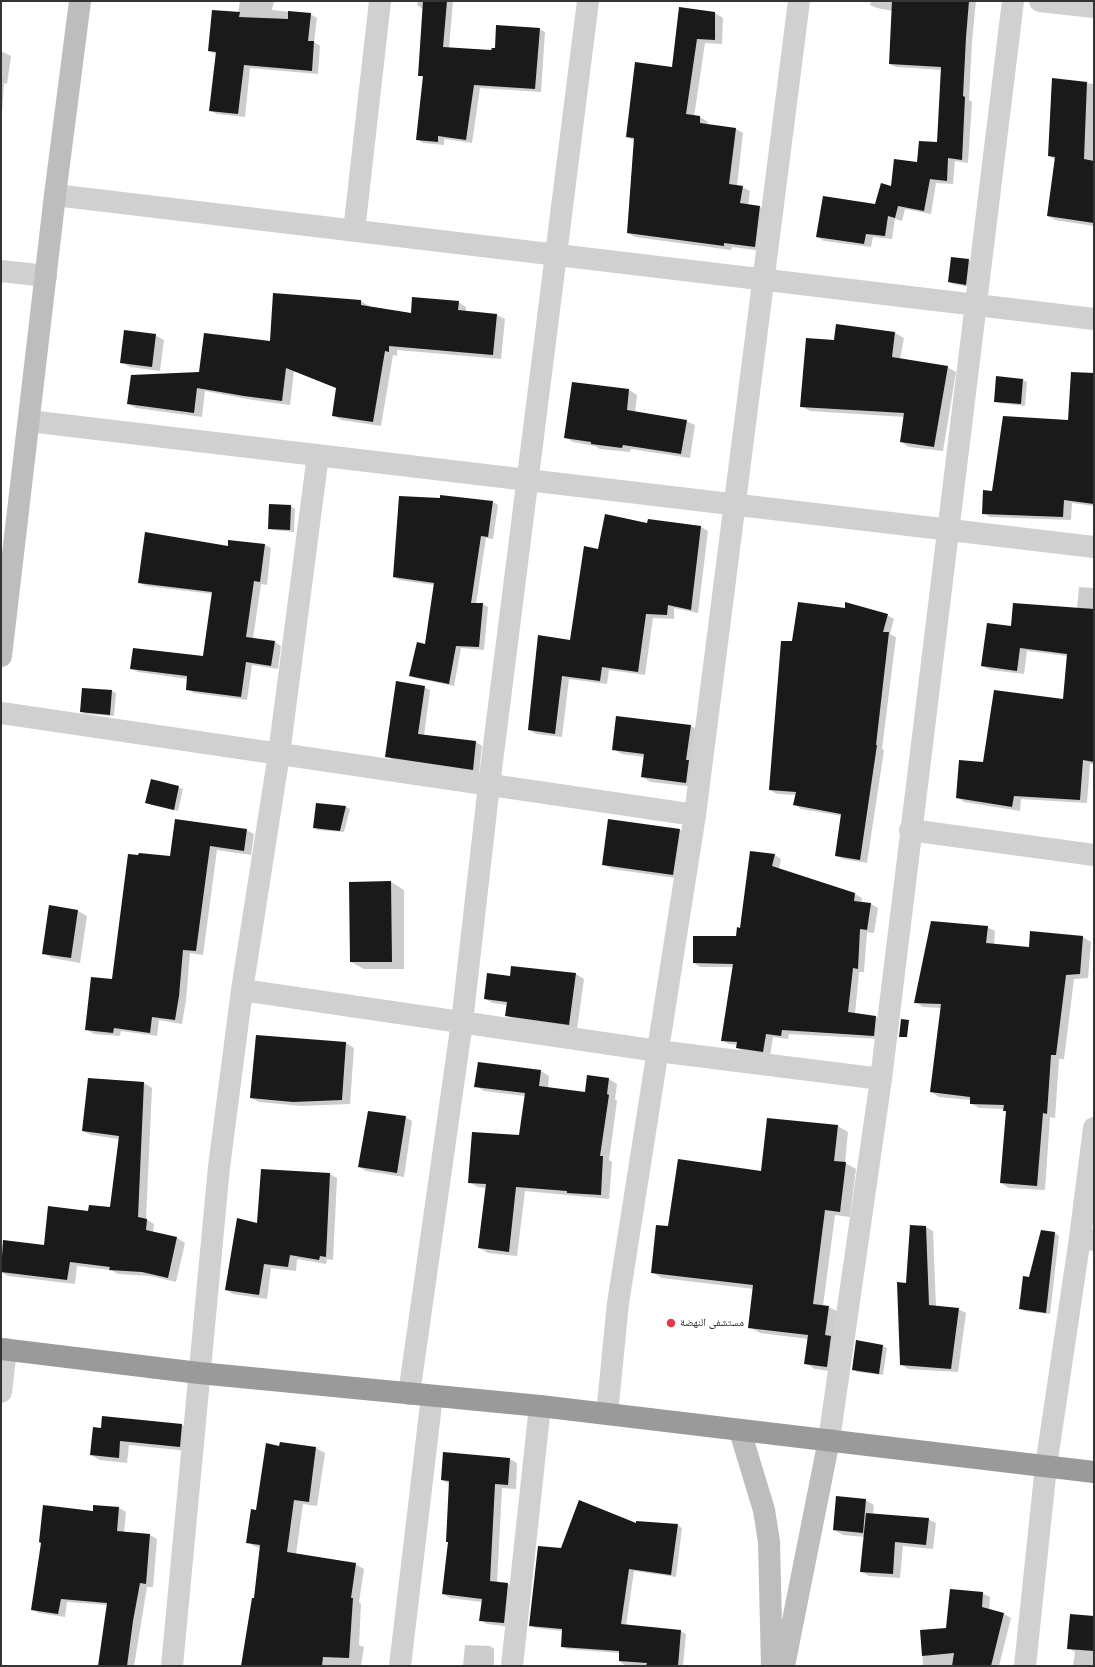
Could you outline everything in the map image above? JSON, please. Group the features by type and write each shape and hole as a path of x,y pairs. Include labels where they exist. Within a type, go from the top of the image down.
{"highway":[{"path":"3,1349 199,1373 540,1406 1094,1472"}],"street":[{"path":"1,656 55,195 80,1"},
{"path":"354,231 380,1"},
{"path":"409,1394 462,1022 489,785 588,1"},
{"path":"607,1414 618,1303 695,815 799,1"},
{"path":"784,1666 829,1440 881,1079 910,830 1013,1"},
{"path":"1040,1 1094,7"},
{"path":"55,195 1094,319"},
{"path":"1,271 46,276"},
{"path":"29,421 1094,547"},
{"path":"172,1666 219,1167 242,990 279,754 318,455"},
{"path":"1,713 695,815"},
{"path":"910,830 1094,855"},
{"path":"242,990 658,1051 881,1079"},
{"path":"1025,1666 1046,1466 1087,1239 1094,1128"},
{"path":"1,1392 3,1349"},
{"path":"400,1666 432,1396"},
{"path":"512,1666 540,1406"},
{"path":"740,1431 764,1510 769,1542 772,1666"}],"building":[{"path":"423,1 447,1 443,47 491,50 492,48 495,48 496,25 540,28 535,89 474,85 466,140 438,136 438,142 416,140 423,76 418,76"},
{"path":"892,1 969,1 963,96 965,97 962,160 948,158 947,181 930,179 924,211 898,206 895,218 888,216 885,236 866,234 864,244 816,237 823,196 875,204 881,183 891,186 894,159 917,162 919,141 937,142 941,67 889,64"},
{"path":"679,7 715,12 715,40 697,39 686,114 700,116 700,123 736,128 729,184 743,186 740,203 760,206 755,247 724,243 724,246 627,233 634,138 626,137 635,62 672,67"},
{"path":"212,10 240,12 239,17 288,19 288,11 311,13 308,41 314,41 312,71 244,65 238,114 209,111 216,52 208,51"},
{"path":"1052,78 1087,82 1084,159 1094,161 1094,223 1047,216 1055,157 1048,156"},
{"path":"951,257 969,259 966,285 948,282"},
{"path":"273,293 361,300 361,305 411,313 412,297 459,301 458,310 497,314 493,355 389,346 389,352 385,351 373,422 332,416 336,388 286,368 282,401 197,388 194,413 127,404 131,375 199,372 204,333 270,341"},
{"path":"836,324 895,332 892,357 948,366 934,447 900,442 904,413 800,407 806,338 834,340"},
{"path":"124,330 156,334 152,367 120,363"},
{"path":"1071,372 1094,373 1094,504 1064,500 1063,517 982,514 983,490 992,491 1003,416 1068,420"},
{"path":"996,376 1023,379 1021,404 994,402"},
{"path":"572,382 629,389 627,410 687,420 681,454 623,445 622,448 591,444 591,442 564,438"},
{"path":"440,495 493,501 488,537 481,536 471,603 483,603 479,647 456,646 449,684 409,676 417,642 425,644 434,583 393,577 399,496 440,498"},
{"path":"269,504 291,505 290,530 268,529"},
{"path":"605,514 647,523 648,519 701,526 691,610 668,605 667,615 646,614 638,672 602,667 600,681 562,676 555,734 528,730 538,635 570,640 584,546 598,549"},
{"path":"145,532 228,546 228,540 265,544 260,582 254,581 246,637 275,641 271,666 246,662 241,697 186,690 187,676 130,669 133,648 203,656 212,592 138,583"},
{"path":"798,602 845,608 845,602 888,614 883,632 889,632 877,745 860,860 835,856 841,814 793,805 796,792 769,790 781,641 792,641"},
{"path":"1013,603 1094,609 1094,762 1083,760 1080,800 1014,796 1012,807 956,798 959,760 983,762 994,690 1063,699 1067,654 1020,648 1017,671 981,666 987,623 1011,626"},
{"path":"396,681 425,686 418,734 476,741 473,770 385,757"},
{"path":"82,688 112,690 110,715 80,712"},
{"path":"616,716 691,725 686,760 689,760 686,783 641,777 644,754 612,750"},
{"path":"151,779 179,786 174,810 145,803"},
{"path":"316,803 346,806 340,831 313,828"},
{"path":"175,819 247,829 244,851 210,846 196,951 183,950 179,996 175,1020 152,1017 150,1033 114,1028 113,1033 85,1030 91,977 112,979 128,854 138,855 139,853 170,856"},
{"path":"608,819 680,829 673,875 602,865"},
{"path":"750,851 775,854 772,866 855,893 854,901 871,903 867,930 860,929 858,969 853,968 848,1012 876,1016 874,1036 782,1030 781,1036 766,1034 763,1052 736,1048 737,1042 721,1041 733,964 693,963 693,936 736,936 737,927 740,928"},
{"path":"391,881 392,962 350,962 349,882"},
{"path":"49,905 78,910 71,958 42,954"},
{"path":"931,921 988,926 986,943 1029,947 1030,931 1083,936 1080,974 1066,975 1056,1055 1051,1055 1047,1114 1043,1113 1037,1186 1000,1183 1006,1111 1003,1111 1004,1105 970,1104 970,1097 930,1092 941,1004 914,1003"},
{"path":"511,966 576,973 569,1025 505,1016 507,1002 484,999 487,973 510,976"},
{"path":"901,1019 909,1020 907,1037 899,1037"},
{"path":"256,1035 346,1042 342,1100 293,1102 250,1098"},
{"path":"478,1062 541,1070 539,1086 585,1092 587,1075 609,1078 607,1094 609,1095 600,1156 603,1156 601,1195 516,1187 509,1252 478,1248 486,1184 468,1183 472,1132 519,1135 525,1093 474,1087"},
{"path":"88,1078 144,1082 138,1217 147,1219 146,1230 177,1237 168,1278 142,1272 109,1270 110,1267 70,1262 67,1280 1,1272 3,1240 44,1245 48,1206 88,1211 89,1205 110,1207 119,1136 82,1131"},
{"path":"368,1111 406,1116 397,1173 358,1167"},
{"path":"767,1118 838,1125 834,1161 846,1162 840,1212 825,1210 813,1304 829,1306 825,1335 831,1336 827,1367 804,1364 808,1335 748,1328 753,1285 651,1273 656,1225 668,1226 678,1159 761,1171"},
{"path":"261,1169 330,1173 326,1257 320,1256 319,1260 290,1255 288,1267 264,1264 259,1295 225,1290 237,1218 257,1223"},
{"path":"910,1225 926,1226 929,1305 959,1308 951,1369 900,1365 897,1282 906,1283"},
{"path":"1041,1230 1055,1232 1046,1313 1019,1309 1023,1276 1029,1277"},
{"path":"856,1340 883,1345 879,1374 852,1370"},
{"path":"102,1416 182,1424 180,1447 120,1441 119,1458 90,1455 93,1427 101,1428"},
{"path":"280,1442 316,1447 309,1502 294,1500 287,1552 356,1563 351,1598 353,1598 349,1658 323,1657 322,1666 241,1666 252,1598 254,1598 260,1545 246,1543 251,1509 256,1510 266,1443 279,1446"},
{"path":"443,1452 510,1458 508,1485 495,1484 490,1581 508,1583 504,1623 479,1621 482,1599 442,1594 448,1542 446,1542 449,1481 441,1480"},
{"path":"836,1496 866,1499 863,1533 833,1530"},
{"path":"579,1500 636,1523 636,1521 678,1524 671,1575 629,1569 621,1624 681,1630 678,1666 646,1666 647,1663 619,1661 619,1651 561,1647 562,1629 529,1626 538,1546 561,1548"},
{"path":"43,1505 93,1511 93,1505 119,1507 117,1531 150,1534 146,1584 140,1583 127,1666 98,1666 107,1603 61,1599 58,1614 31,1610 41,1543 39,1542"},
{"path":"866,1513 929,1518 926,1545 895,1542 893,1574 860,1572"},
{"path":"950,1589 983,1592 982,1607 1004,1613 991,1666 952,1666 954,1653 922,1656 920,1630 946,1628"},
{"path":"1070,1614 1094,1616 1094,1651 1067,1649"}],"place":[{"name":"مستشفى النهضة","path":"671,1323"}]}
